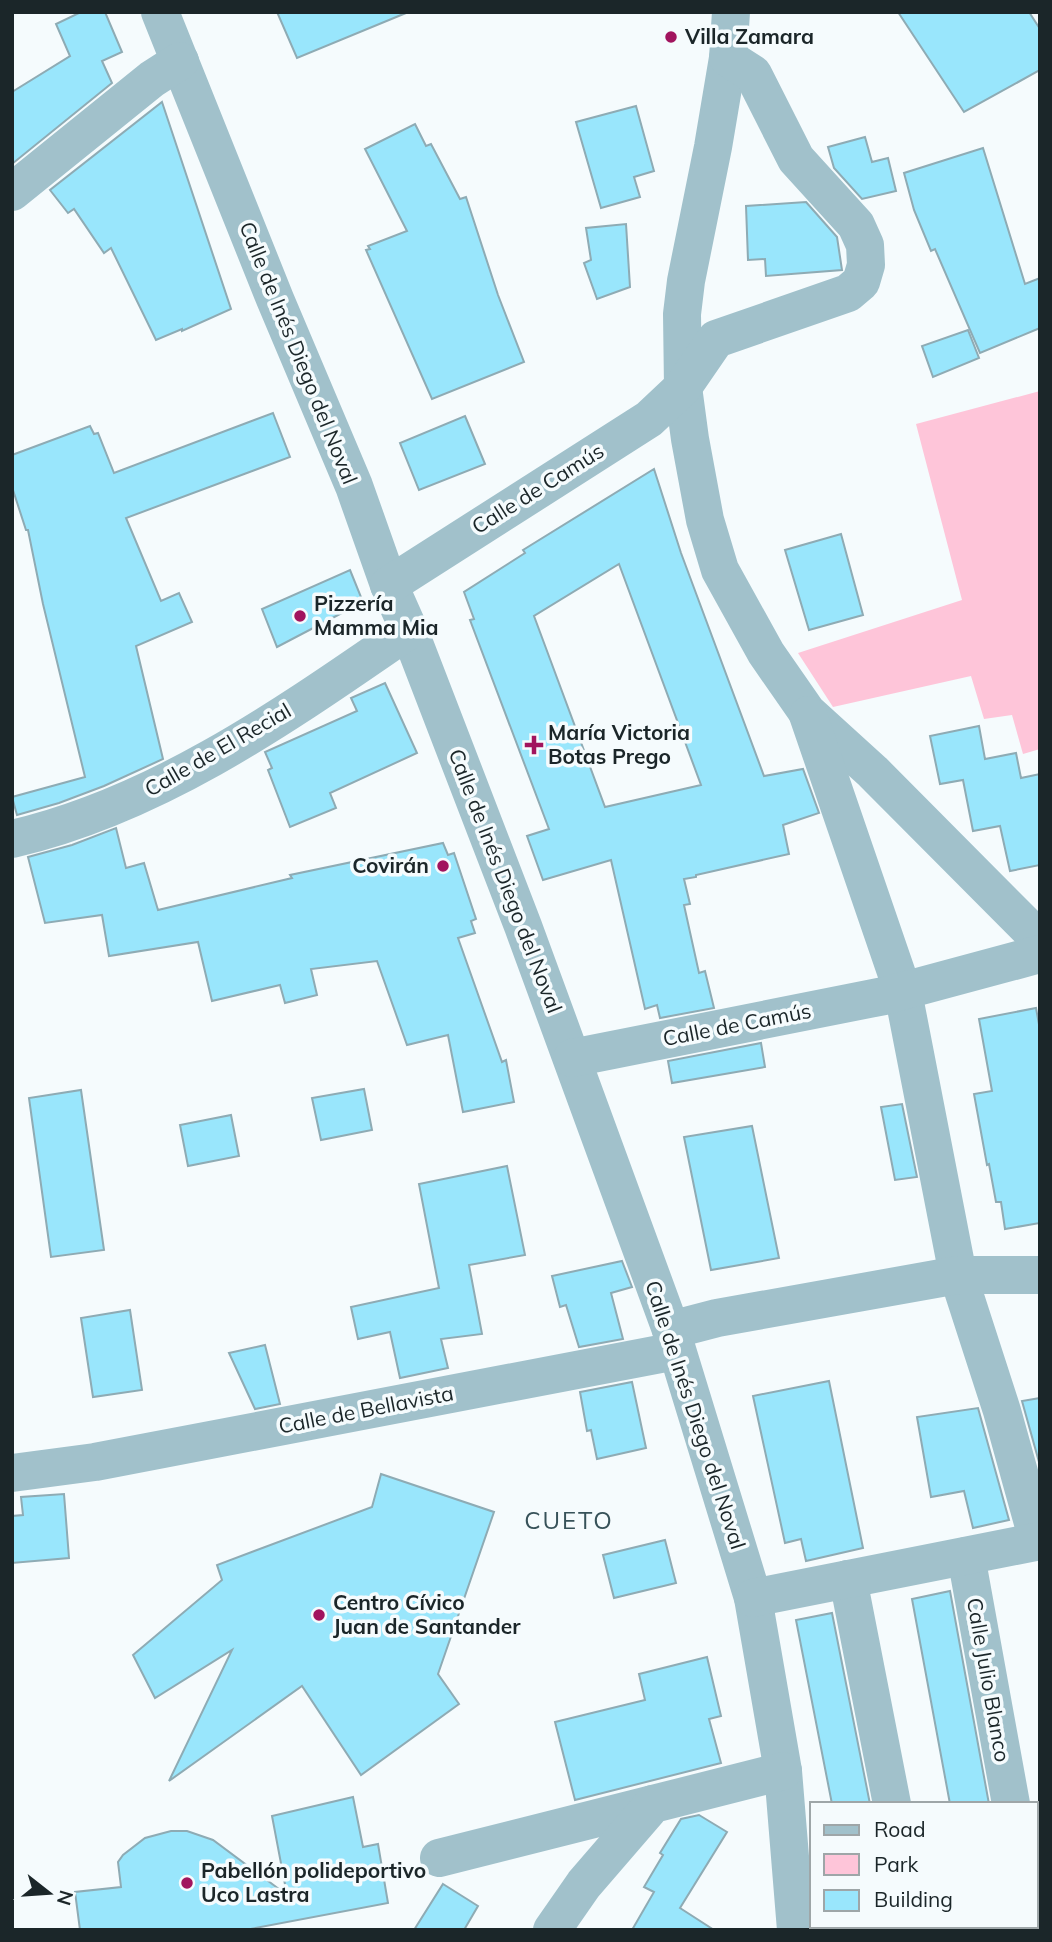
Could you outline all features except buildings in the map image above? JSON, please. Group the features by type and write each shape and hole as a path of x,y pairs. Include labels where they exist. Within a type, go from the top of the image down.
{"street":[{"name":"Calle de Inés Diego del Noval","path":"160,12 275,299 354,486 389,585 409,629 572,1058 673,1340 752,1598 783,1771 796,1930"},
{"path":"731,12 728,58 682,314 683,387 690,439 705,520 720,570 765,653 807,712 873,772 1040,940"},
{"name":"Calle de Camús","path":"389,585 649,419 683,387 716,339 848,293 860,282 866,265 865,245 856,225 796,159 753,75 728,58"},
{"path":"12,192 152,79 180,61"},
{"name":"Calle de El Recial","path":"12,839 75,820 162,785 289,710 409,629"},
{"path":"752,1598 1039,1541 1002,1411 958,1275 903,992 807,712"},
{"name":"Calle de Camús","path":"572,1058 903,992 1040,954"},
{"path":"673,1340 717,1318 958,1275 1040,1275"},
{"name":"Calle de Bellavista","path":"12,1473 57,1467 673,1340"},
{"path":"12,1450 57,1467"},
{"name":"Calle Julio Blanco","path":"965,1556 1011,1802"},
{"path":"848,1579 892,1802"},
{"path":"439,1858 783,1771"},
{"path":"552,1930 584,1884 653,1804"}],"green space":[{"path":"1040,391 1040,749 1023,754 1012,715 984,719 971,676 833,707 798,653 962,600 916,424"}],"place":[{"name":"Villa Zamara","path":"671,37"},
{"name":"Pizzería Mamma Mia","path":"300,616"},
{"name":"María Victoria Botas Prego","path":"534,745"},
{"name":"Covirán","path":"443,866"},
{"name":"Centro Cívico Juan de Santander","path":"319,1615"},
{"name":"Pabellón polideportivo Uco Lastra","path":"187,1883"}],"district":[{"name":"CUETO","path":"569,1521"}]}
